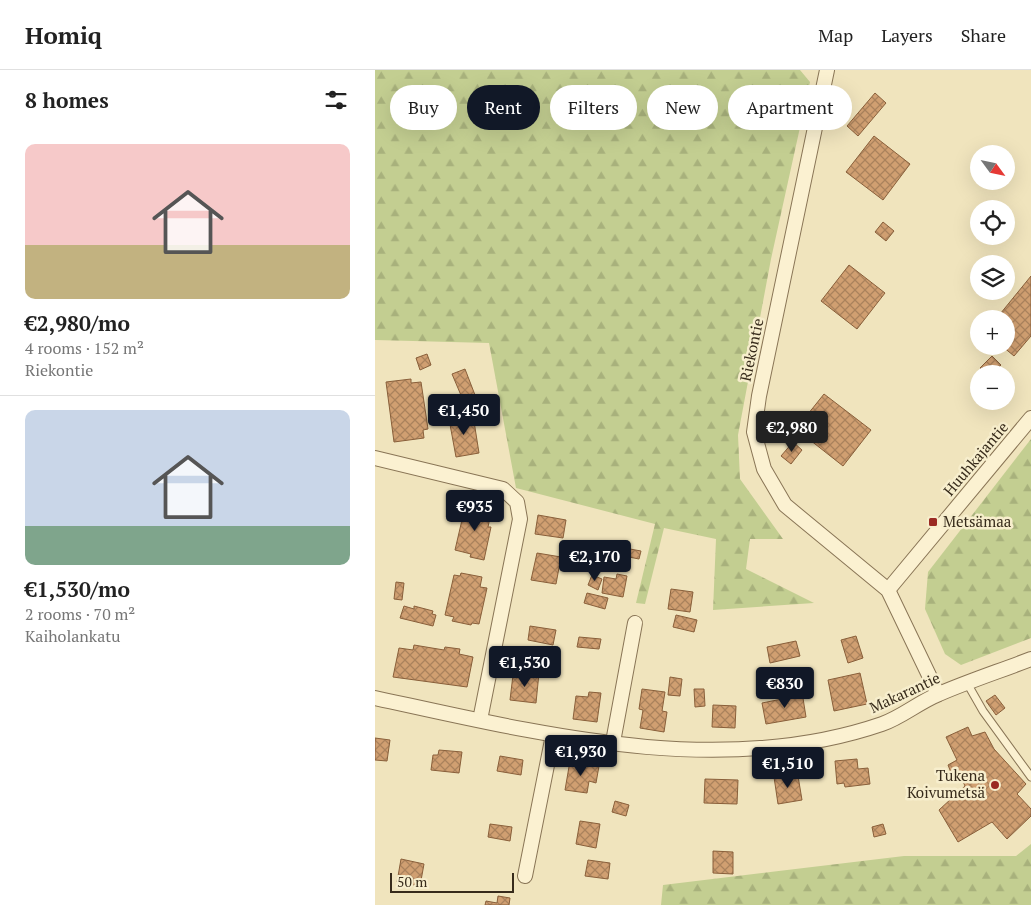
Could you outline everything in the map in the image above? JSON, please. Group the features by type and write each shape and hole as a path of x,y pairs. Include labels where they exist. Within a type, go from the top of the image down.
{"street":[{"name":"Riekontie","path":"827,70 759,396 755,432 764,469 785,505 888,590 938,694"},
{"name":"Huuhkajantie","path":"888,590 1031,418"},
{"path":"375,458 503,490 517,502 520,519 480,720"},
{"path":"613,742 635,623"},
{"name":"Makarantie","path":"375,698 553,735 700,749 755,749 807,743 883,724 938,694 1031,659"},
{"path":"525,876 553,735"}],"lane":[{"path":"967,683 983,711 1031,777"}],"green space":[{"path":"375,70 800,70 810,82 809,85 728,85 728,130 799,130 771,259 738,435 740,479 783,539 750,539 746,569 814,603 713,610 716,539 664,528 645,604 636,603 655,524 516,488 489,343 375,340"},
{"path":"1031,439 1031,638 961,665 945,654 925,609 928,572"},
{"path":"1031,844 1031,905 661,905 663,885 904,856 1016,856"}],"building":[{"path":"875,93 886,103 858,136 851,130 852,120"},
{"path":"874,136 910,164 883,200 846,172"},
{"path":"883,222 894,231 886,241 875,232"},
{"path":"849,265 885,293 857,329 821,301"},
{"path":"1031,276 1031,336 1015,355 1015,310 1003,310 1011,300 1015,300 1015,296"},
{"path":"427,354 431,365 420,370 416,358"},
{"path":"992,356 1001,365 983,365"},
{"path":"465,369 475,395 463,400 452,374"},
{"path":"411,379 411,383 421,382 428,429 423,430 424,438 394,442 386,382"},
{"path":"824,394 871,430 843,466 796,429"},
{"path":"473,415 479,453 456,457 449,419"},
{"path":"793,442 802,450 791,464 781,456"},
{"path":"480,505 492,508 488,527 491,527 484,560 470,557 471,554 455,550 465,507 479,510"},
{"path":"538,515 566,520 563,538 535,534"},
{"path":"630,549 641,551 639,559 629,557"},
{"path":"537,553 561,557 556,584 531,580"},
{"path":"461,573 482,577 480,587 487,588 479,624 472,623 471,625 452,621 454,617 445,615 454,575 460,576"},
{"path":"617,574 627,576 623,597 602,593 604,577 616,579"},
{"path":"592,575 602,579 598,590 588,585"},
{"path":"396,582 404,583 402,600 394,599"},
{"path":"671,589 693,592 690,612 668,609"},
{"path":"587,593 608,598 605,609 584,603"},
{"path":"404,606 414,609 414,606 433,611 432,614 436,615 433,626 400,618"},
{"path":"676,615 697,620 694,632 673,627"},
{"path":"530,626 556,630 553,645 528,640"},
{"path":"856,636 863,658 848,663 841,640"},
{"path":"579,637 601,639 599,649 577,647"},
{"path":"796,641 800,656 770,663 767,647"},
{"path":"414,645 444,650 445,647 460,649 459,654 473,657 467,687 393,677 399,648 413,650"},
{"path":"525,671 539,673 536,703 510,700 513,675 525,677"},
{"path":"860,673 867,704 834,711 828,680"},
{"path":"670,677 682,679 680,696 668,695"},
{"path":"642,689 665,692 662,711 667,712 664,732 640,728 643,710 639,709"},
{"path":"694,689 704,689 705,706 695,707"},
{"path":"589,692 601,693 597,722 573,719 576,696 588,697"},
{"path":"802,692 806,717 766,724 762,703 787,698 787,695"},
{"path":"995,695 1005,708 996,715 986,701"},
{"path":"713,705 736,706 735,728 712,727"},
{"name":"Tukena Koivumetsä","path":"968,727 972,736 985,732 994,749 1026,784 1017,794 1031,809 1031,816 1007,839 992,822 958,842 939,810 965,786 961,777 954,780 948,765 957,760 946,737"},
{"path":"375,738 390,740 387,761 375,760"},
{"path":"439,750 462,752 459,773 431,770 433,755 438,755"},
{"path":"500,756 523,760 521,775 497,771"},
{"path":"857,759 858,769 868,768 870,784 845,787 844,783 837,784 835,761"},
{"path":"570,761 599,766 596,783 589,781 587,793 565,790"},
{"path":"787,774 787,778 798,776 802,800 778,804 774,777"},
{"path":"705,779 738,780 737,804 704,803"},
{"path":"615,801 629,805 626,816 612,812"},
{"path":"580,821 600,824 596,848 576,844"},
{"path":"490,824 512,827 510,841 488,837"},
{"path":"883,824 886,834 874,837 872,827"},
{"path":"713,851 733,852 733,874 713,873"},
{"path":"401,859 424,864 420,886 397,882"},
{"path":"588,860 610,863 608,879 585,876"},
{"path":"498,896 510,898 509,905 485,905 486,901 497,903"}],"place":[{"name":"Metsämaa","path":"933,522"},
{"name":"Tukena Koivumetsä","path":"995,785"}]}
